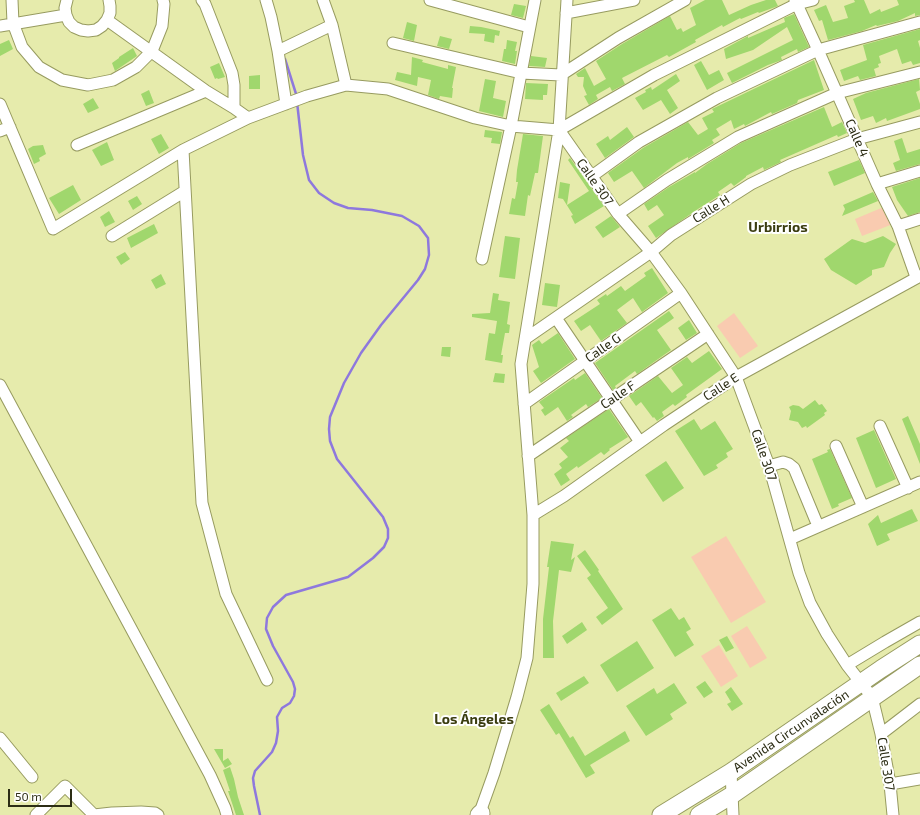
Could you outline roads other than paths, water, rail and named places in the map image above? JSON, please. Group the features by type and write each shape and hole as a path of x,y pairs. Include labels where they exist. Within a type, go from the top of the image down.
{"highway":[{"name":"Avenida Circunvalación","path":"661,815 731,772 920,644"},
{"name":"Avenida Circunvalación","path":"699,815 732,795 920,665"}],"street":[{"path":"12,0 13,23 22,48 39,67 62,80 88,85 113,80 136,67 152,51 162,26 163,0"},
{"path":"67,0 65,8 69,22 74,27 88,31 96,30 107,20 110,13 109,0"},
{"path":"202,0 205,4 232,74 234,85 234,108"},
{"path":"266,0 278,51 286,104"},
{"path":"323,0 332,25 346,86"},
{"path":"430,0 529,27"},
{"path":"482,259 511,126 534,0"},
{"path":"480,814 517,697 527,658 533,584 533,514 521,364 558,130 567,0"},
{"path":"566,13 634,0"},
{"path":"393,43 521,73 561,75 618,38 685,0"},
{"path":"0,104 5,129 53,229 183,150 248,118 308,96 346,86 388,89 475,118 511,126 558,130 654,75 796,2 813,0"},
{"name":"Calle 4","path":"796,2 877,184 898,226 918,276"},
{"path":"0,26 66,15"},
{"path":"107,20 206,91 248,118"},
{"path":"592,176 639,142 717,98 818,50 920,22"},
{"path":"278,51 332,25"},
{"path":"618,214 667,180 738,137 836,93 920,72"},
{"path":"77,145 206,91"},
{"name":"Calle H","path":"525,339 651,252 671,234 751,184 790,165 857,138 920,122"},
{"name":"Calle 307","path":"558,130 618,214 651,252 681,293 736,377 769,466 799,573 810,603 827,634 847,665 872,698 882,734 893,815"},
{"path":"183,150 202,502 226,594 267,680"},
{"path":"877,184 920,171"},
{"path":"112,236 185,191"},
{"path":"898,226 920,219"},
{"name":"Calle E","path":"533,514 564,496 736,377 918,276"},
{"name":"Calle G","path":"524,404 681,293"},
{"path":"556,318 640,442"},
{"name":"Calle F","path":"528,456 708,334"},
{"path":"0,385 210,775 227,815"},
{"path":"880,426 908,488"},
{"path":"836,446 863,507"},
{"path":"769,466 783,462 794,468 818,526"},
{"path":"790,539 920,482"},
{"path":"847,665 920,622"},
{"path":"882,734 920,704"},
{"path":"0,738 32,777"},
{"path":"731,772 733,815"},
{"path":"890,784 920,779"},
{"path":"36,815 65,786 94,815 156,814"}],"waterway":[{"path":"285,59 297,97"},
{"path":"260,815 253,778 255,771 272,752 276,743 278,731 277,717 282,708 290,703 294,696 295,689 293,682 273,646 266,629 267,618 273,607 286,595 348,577 373,558 384,547 388,538 388,529 383,517 337,459 330,441 330,417 344,383 361,353 381,325 418,280 425,269 429,255 428,238 419,226 402,216 372,210 348,208 334,203 319,193 309,180 303,155 297,102"}],"district":[{"name":"Urbirrios","path":"778,227"},
{"name":"Los Ángeles","path":"474,719"}]}
